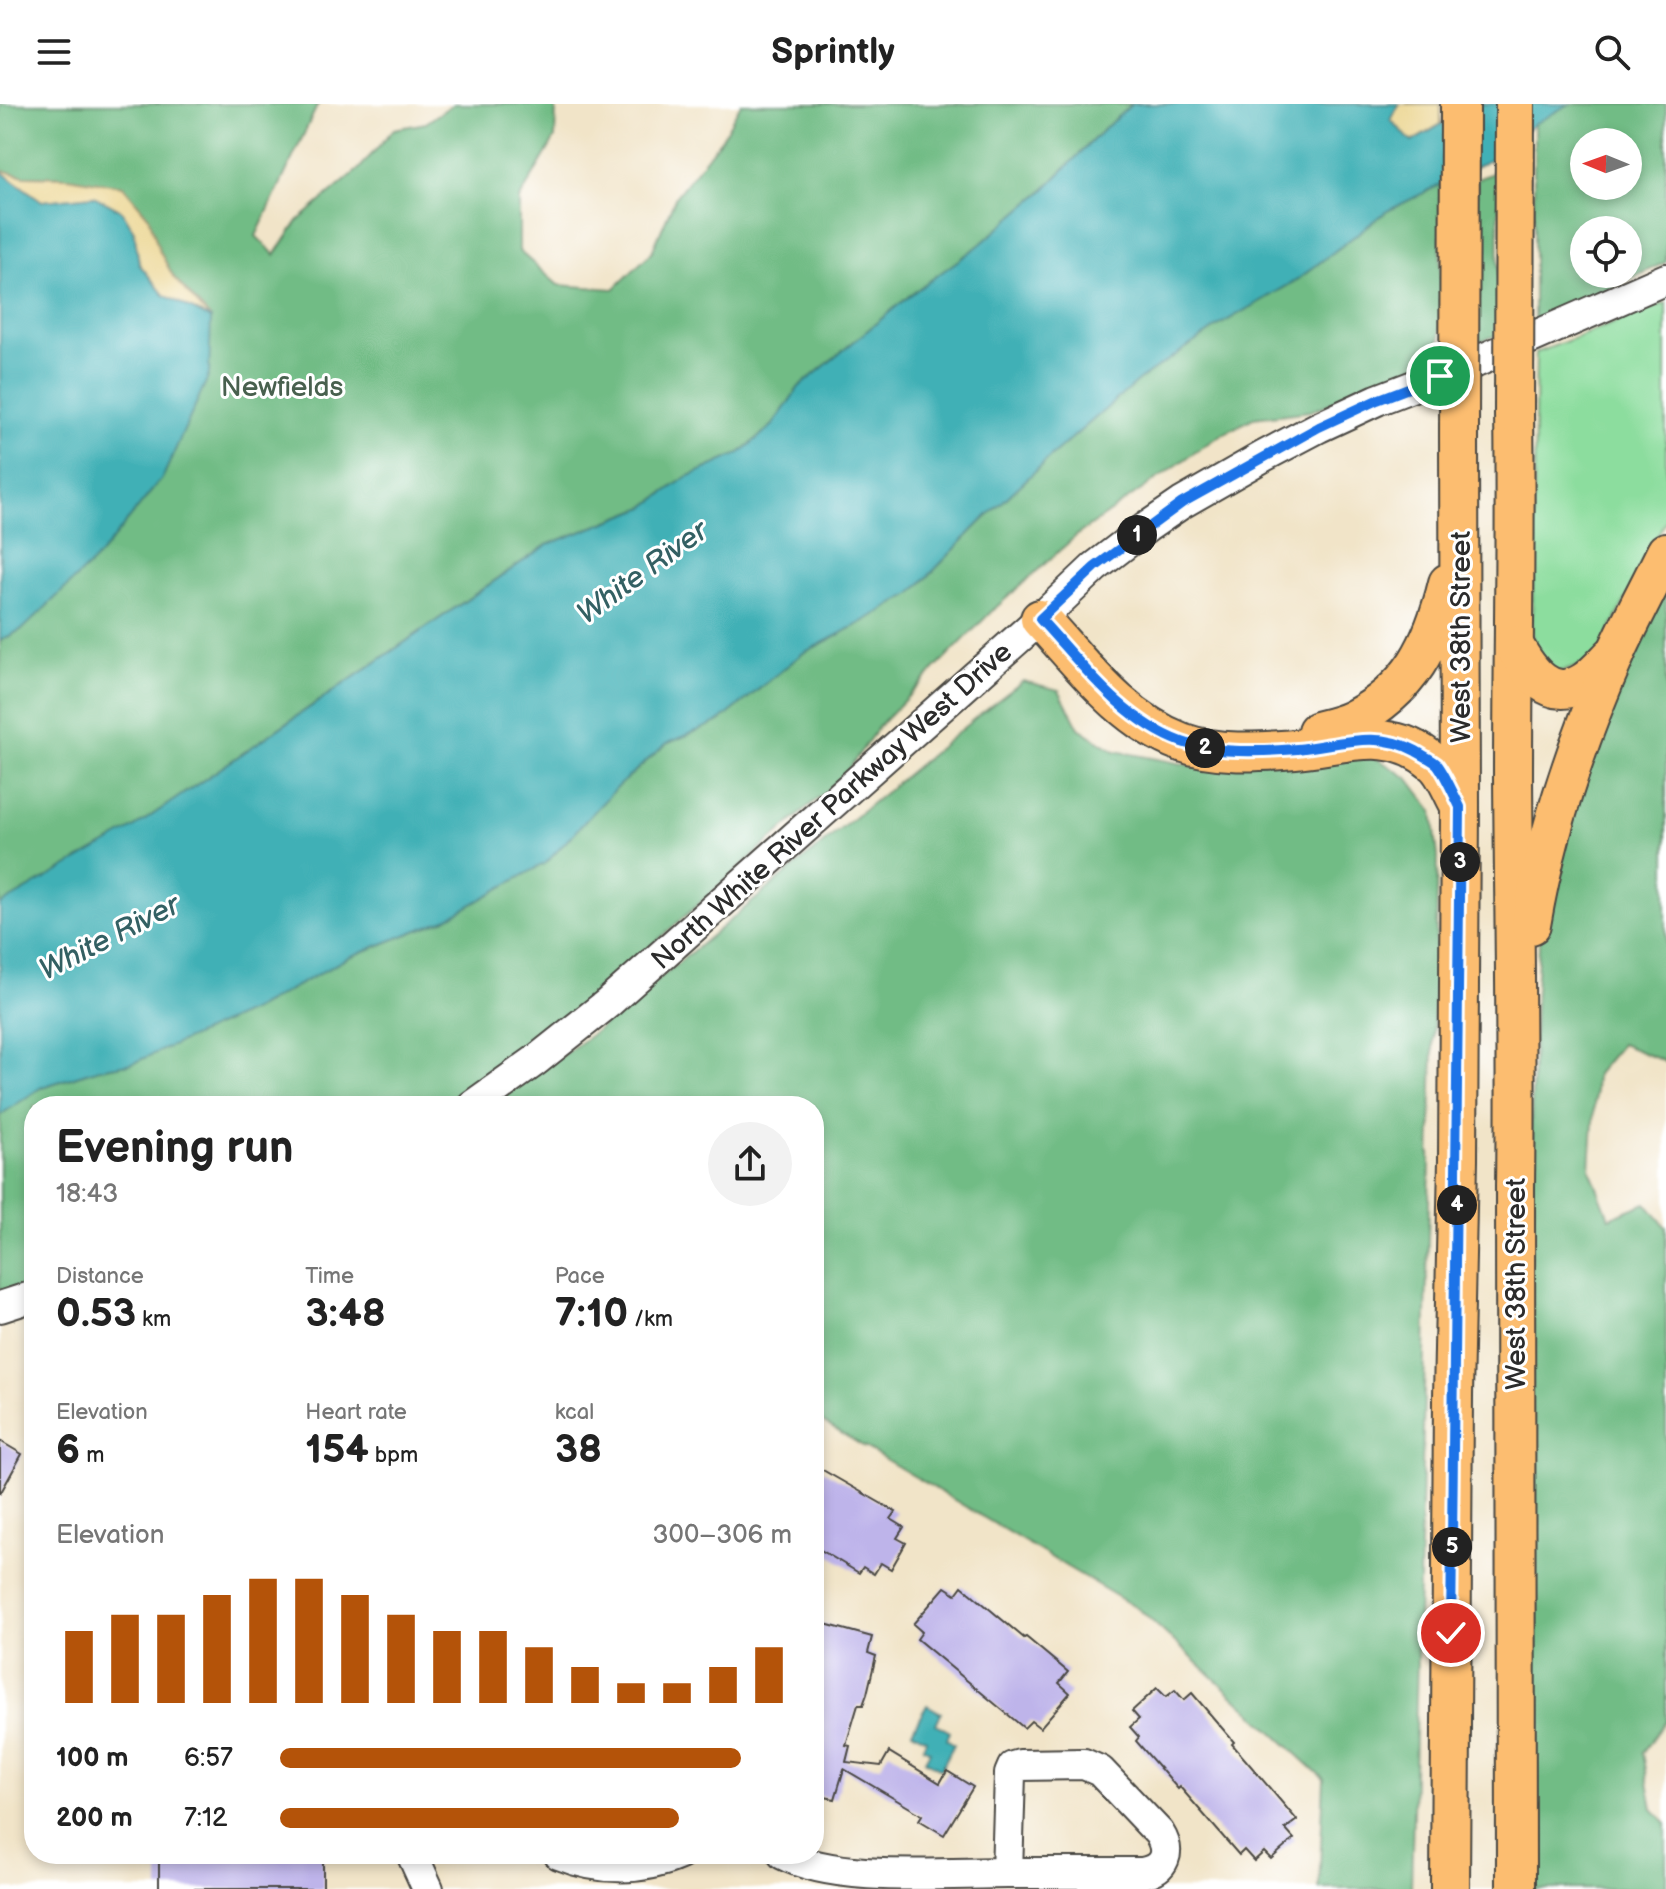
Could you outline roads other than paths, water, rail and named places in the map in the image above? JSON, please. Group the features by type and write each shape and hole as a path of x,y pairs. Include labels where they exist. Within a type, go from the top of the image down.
{"main road":[{"name":"West 38th Street","path":"1450,1889 1460,807 1460,104"},
{"name":"West 38th Street","path":"1515,104 1516,1889"},
{"path":"1233,751 1293,739 1350,721 1399,687 1414,670 1436,627 1459,538"},
{"path":"1517,1071 1531,924 1556,813 1617,651 1666,552"},
{"path":"1040,619 1118,702 1157,732 1183,743 1233,751 1297,749 1352,739 1382,740 1404,745 1437,764 1460,807"},
{"path":"1514,645 1526,667 1537,678 1548,687 1564,689 1586,681 1617,651"}],"street":[{"name":"North White River Parkway West Drive","path":"486,1096 608,1003 1095,567 1147,527 1264,456 1367,405 1476,362 1666,279"},
{"path":"810,1864 885,1881 1007,1873 1148,1872 1162,1864 1165,1844 1159,1833 1094,1767 1084,1764 1017,1765 1010,1774 1007,1873"},
{"path":"417,1864 428,1889"},
{"path":"598,1864 623,1867 649,1864"}],"water":[{"name":"White River","path":"1132,104 1399,104 1391,120 1412,142 1475,104 1569,104 1534,124 1492,159 1387,211 1297,280 1221,324 1139,380 1049,458 911,594 803,653 720,721 666,744 618,786 547,862 446,919 349,957 253,1010 133,1063 99,1069 42,1087 24,1096 0,1115 0,905 132,829 547,545 645,507 685,478 739,454 773,425 799,387 914,292 977,247 1044,190"},
{"path":"0,171 42,201 94,196 122,211 134,231 139,264 164,295 211,319 209,375 163,477 99,556 24,628 0,641"},
{"path":"927,1705 941,1713 936,1724 950,1732 947,1739 954,1744 941,1769 925,1760 930,1751 923,1747 926,1739 912,1731"}],"park label":[{"name":"Newfields","path":"282,386"}]}
